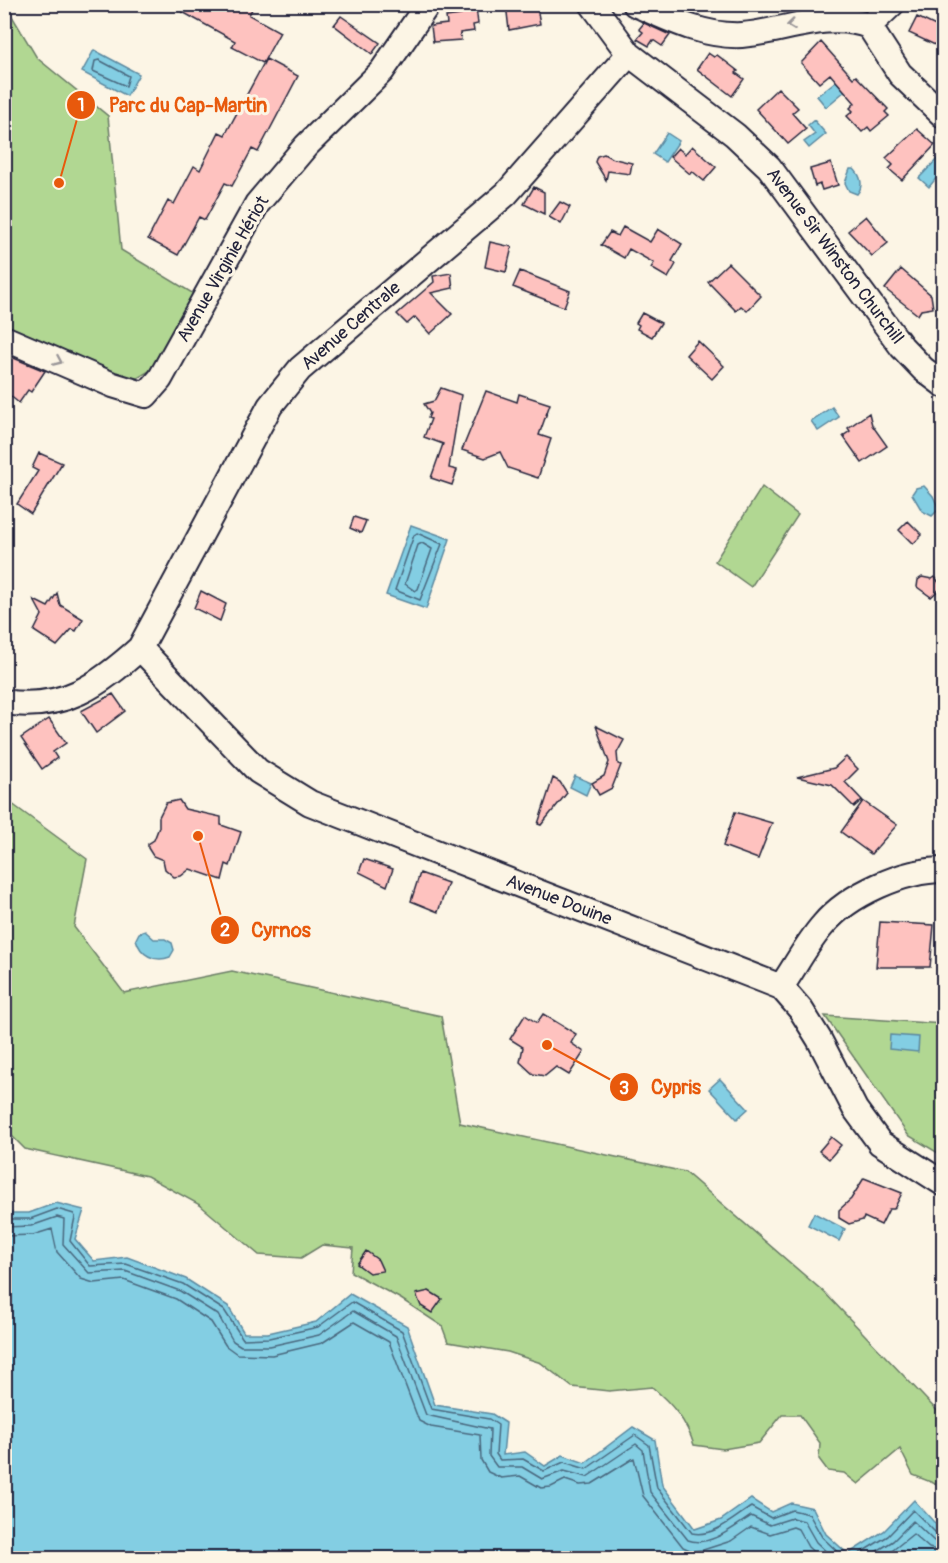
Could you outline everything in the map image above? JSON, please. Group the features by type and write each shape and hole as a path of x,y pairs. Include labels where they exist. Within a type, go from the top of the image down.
{"street":[{"name":"Avenue Virginie Hériot","path":"4,338 113,385 146,395 160,379 257,204 306,146 382,71 428,4"},
{"path":"635,4 686,26 723,35 744,35 782,26 821,21 854,20 870,26 900,74 944,116"},
{"path":"870,26 892,4"},
{"name":"Avenue Sir Winston Churchill","path":"593,5 629,54 760,157 792,195 902,347 922,369 944,385"},
{"name":"Avenue Centrale","path":"140,648 270,405 300,369 506,194 629,54"},
{"path":"4,702 36,704 84,692 113,672 140,648"},
{"name":"Avenue Douine","path":"140,648 258,771 310,803 781,987"},
{"path":"944,870 883,883 846,904 823,925 781,987 813,1029 855,1109 880,1143 944,1184"}],"green space":[{"path":"4,11 12,16 37,58 108,116 121,250 194,294 156,367 131,382 5,329"},
{"path":"762,487 798,515 751,587 715,561"},
{"path":"4,798 87,859 74,927 124,993 232,971 441,1016 460,1123 685,1172 825,1293 943,1417 943,1487 913,1475 900,1449 858,1484 844,1473 828,1471 819,1459 820,1443 800,1415 782,1415 759,1443 723,1449 694,1445 678,1413 652,1387 609,1391 572,1387 541,1363 508,1352 448,1342 442,1326 401,1299 351,1272 353,1248 322,1245 301,1258 259,1255 200,1205 147,1176 25,1149 5,1129"},
{"path":"825,1016 943,1024 943,1156 908,1135"}],"water":[{"path":"94,50 139,74 127,96 82,72"},
{"path":"836,81 845,91 826,107 817,96"},
{"path":"814,120 826,134 809,148 804,142 815,134 808,125"},
{"path":"667,133 679,141 665,162 653,154"},
{"path":"940,156 943,159 943,170 929,187 919,178"},
{"path":"850,169 854,169 860,178 861,184 857,194 849,191 845,183"},
{"path":"832,407 839,417 818,431 811,421"},
{"path":"924,486 933,496 939,509 932,516 922,511 912,494 916,488"},
{"path":"411,525 450,539 426,609 386,595"},
{"path":"575,776 591,783 586,795 570,787"},
{"path":"145,931 154,939 165,939 172,943 174,950 170,957 154,958 141,949 136,939 139,933"},
{"path":"890,1035 919,1037 918,1052 889,1049"},
{"path":"720,1079 748,1109 737,1119 709,1089"},
{"path":"56,1203 84,1210 75,1239 94,1261 127,1257 186,1279 228,1306 244,1333 268,1333 316,1322 350,1294 407,1326 435,1405 492,1414 506,1423 503,1455 525,1452 545,1466 563,1455 585,1463 633,1427 655,1440 662,1485 695,1529 721,1520 751,1499 771,1512 791,1503 813,1508 826,1534 848,1554 884,1531 914,1500 943,1532 943,1558 5,1558 5,1213 29,1213"},
{"path":"814,1213 845,1229 839,1241 808,1225"}],"building":[{"path":"168,4 244,4 252,9 249,15 280,32 263,63 232,47 235,41"},
{"path":"506,4 521,4 521,9 537,7 540,24 509,30"},
{"path":"476,7 478,24 473,25 474,31 460,33 461,40 433,42 431,26 447,24 446,17 461,15 461,9"},
{"path":"341,16 380,43 372,54 334,25"},
{"path":"917,17 942,29 935,45 909,33"},
{"path":"644,23 670,35 662,46 653,40 649,46 637,39 643,32 639,29"},
{"path":"821,42 853,78 856,76 888,109 885,112 889,116 871,131 868,127 862,132 847,116 853,111 850,108 855,103 830,74 819,83 801,63"},
{"path":"708,53 714,57 717,55 738,71 736,73 744,79 732,96 697,69"},
{"path":"266,59 298,76 258,152 252,149 232,186 225,183 205,220 199,217 178,255 148,239 168,201 174,204 194,166 200,170 219,132 225,135"},
{"path":"778,88 798,108 792,113 806,129 788,144 756,109"},
{"path":"917,129 935,145 902,180 889,169 893,165 886,158"},
{"path":"692,146 716,167 704,181 692,171 690,174 670,157 678,148 685,154"},
{"path":"604,154 632,163 630,174 608,171 606,180 595,162 597,156"},
{"path":"831,163 838,185 822,190 820,184 815,186 810,169"},
{"path":"534,187 544,192 544,214 524,204"},
{"path":"560,202 570,207 561,224 549,217"},
{"path":"866,216 888,243 872,256 848,231"},
{"path":"623,227 650,242 658,229 682,244 672,261 676,264 668,278 651,268 654,263 629,249 624,258 601,245 610,232 618,236"},
{"path":"490,242 512,247 506,272 485,267"},
{"path":"728,263 761,296 747,311 741,306 736,311 708,282"},
{"path":"901,269 931,295 933,308 921,310 918,315 885,289"},
{"path":"520,271 570,291 564,307 513,287"},
{"path":"451,273 453,288 431,293 452,314 430,334 415,317 407,324 397,314 434,282 433,276"},
{"path":"642,313 661,323 652,337 637,329 639,325 636,323"},
{"path":"698,341 724,366 712,379 686,355"},
{"path":"4,354 45,371 31,392 28,390 19,403 4,391"},
{"path":"441,388 461,395 449,468 457,470 452,485 431,478 443,444 424,437 431,419 428,418 430,413 424,404 434,401"},
{"path":"486,391 517,402 519,394 550,404 539,435 551,439 538,478 508,468 500,452 485,458 462,450"},
{"path":"869,413 872,425 887,446 862,463 843,436 850,431 848,428"},
{"path":"39,453 62,463 31,514 17,504 38,471 32,468"},
{"path":"354,517 366,521 361,533 350,528"},
{"path":"908,521 922,535 913,544 899,530"},
{"path":"922,577 932,579 935,577 942,587 931,597 917,587 918,580"},
{"path":"201,591 226,604 220,621 194,608"},
{"path":"57,593 60,605 83,619 76,631 72,629 57,646 34,631 42,615 34,600 48,607"},
{"path":"113,694 125,711 96,733 81,711"},
{"path":"49,719 66,743 53,752 57,758 42,769 21,738"},
{"path":"596,726 624,740 617,753 618,764 621,765 612,788 599,795 592,783 604,776 609,762"},
{"path":"846,757 858,769 845,782 862,800 854,807 832,785 797,777 834,768"},
{"path":"553,778 560,782 567,793 541,825 538,824"},
{"path":"179,800 185,809 221,817 221,825 241,832 230,866 226,864 222,880 190,869 181,876 174,877 165,869 163,860 153,856 148,848 148,844 154,840 159,827 159,817 166,803"},
{"path":"863,801 897,825 871,854 841,832"},
{"path":"735,812 772,823 758,859 723,846"},
{"path":"364,859 393,869 387,886 359,872"},
{"path":"420,873 448,883 438,912 411,901"},
{"path":"880,922 934,925 930,967 876,967"},
{"path":"543,1014 576,1034 571,1043 584,1052 569,1075 556,1067 545,1076 533,1074 520,1062 523,1047 510,1039 525,1015 537,1023"},
{"path":"831,1137 841,1145 829,1159 819,1151"},
{"path":"864,1178 902,1193 894,1209 889,1209 881,1225 864,1217 863,1220 849,1224 839,1218 839,1210 851,1199"},
{"path":"366,1251 378,1260 383,1271 369,1273 357,1264"},
{"path":"429,1291 442,1299 432,1313 421,1306 416,1294"}],"place":[{"name":"Parc du Cap-Martin","path":"59,183"},
{"name":"Cyrnos","path":"198,836"},
{"name":"Cypris","path":"547,1045"}]}
